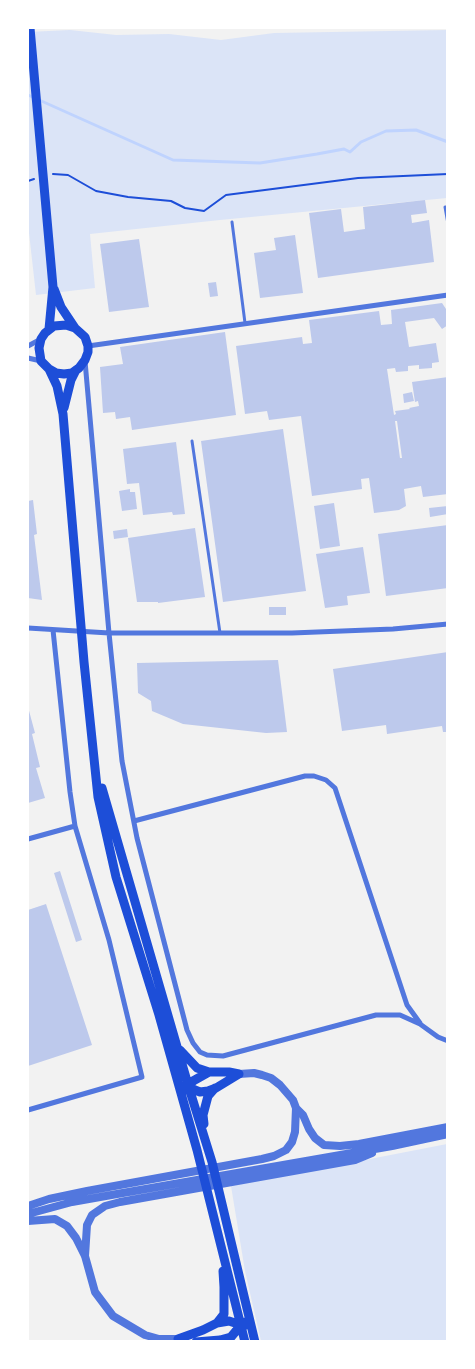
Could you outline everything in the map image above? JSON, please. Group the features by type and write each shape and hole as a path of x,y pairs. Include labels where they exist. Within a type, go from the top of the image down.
{"main road":[{"path":"30,28 53,287 49,329 38,348 41,361 49,369 56,373 72,373 85,360 88,346 85,337 61,307 53,287"},
{"path":"49,329 59,325 76,328"},
{"path":"49,369 57,386 63,414 84,662 98,797 116,877 178,1078 245,1342"},
{"path":"63,414 68,387 76,370"},
{"path":"94,759 112,827 189,1088 207,1142 254,1339"},
{"path":"177,1047 197,1068 209,1072 239,1074"},
{"path":"186,1110 186,1092 193,1081 209,1072"},
{"path":"207,1142 203,1115 208,1096 216,1088 239,1074"},
{"path":"178,1078 189,1088 200,1092 216,1088"},
{"path":"217,1323 224,1314 224,1287 220,1246"},
{"path":"196,1342 222,1341 231,1336 242,1325 246,1315 246,1304"},
{"path":"178,1339 217,1323 229,1321 250,1330 254,1339"},
{"path":"178,1339 190,1342"}],"street":[{"path":"88,346 448,295"},
{"path":"28,346 42,339"},
{"path":"28,358 41,361"},
{"path":"85,360 122,761 137,838 193,1043 200,1052 207,1055 223,1056 376,1015 400,1015 420,1024 438,1037 448,1041"},
{"path":"28,628 109,633 292,633 393,629 448,624"},
{"path":"28,1110 142,1078 109,940 75,826 53,630"},
{"path":"134,821 305,776 314,776 326,780 334,788 407,1005 420,1024"},
{"path":"28,839 75,826"},
{"path":"28,1206 87,1191 262,1159 286,1150 292,1142 295,1132 296,1108 293,1100 271,1078 254,1073 239,1074"},
{"path":"296,1108 303,1115 315,1138 324,1145 359,1144 448,1127"},
{"path":"28,1214 72,1202 392,1146 448,1134"},
{"path":"85,1256 87,1225 92,1215 105,1206 355,1160 392,1146"},
{"path":"28,1221 55,1219 67,1226 76,1238 85,1256 95,1292 113,1316 145,1335 160,1339 178,1339"}],"lane":[{"path":"448,207 445,207 448,224"},
{"path":"232,222 245,323"},
{"path":"192,441 220,633"}],"path":[{"path":"52,174 68,176 96,191 171,202 185,208 204,211 226,196 358,178 448,174"},
{"path":"28,181 36,178"}],"shaded area":[{"path":"70,30 116,35 169,34 221,40 274,33 447,30 447,198 90,234 95,288 36,295 28,224 28,32"},
{"path":"447,1144 447,1341 261,1341 245,1271 231,1186"}],"building":[{"path":"425,200 427,213 411,215 412,223 429,220 434,262 318,278 309,213 341,209 344,232 365,229 363,207"},
{"path":"295,235 303,293 260,298 254,253 276,250 274,238"},
{"path":"139,239 149,307 109,312 100,244"},
{"path":"216,282 218,296 210,297 208,283"},
{"path":"442,303 448,312 448,325 442,329 434,318 405,322 409,347 436,343 439,362 432,363 432,368 419,369 419,365 408,366 408,371 396,372 395,368 387,369 394,415 396,414 395,411 419,406 418,401 415,402 412,382 448,377 448,494 423,497 421,486 404,489 406,506 399,510 374,513 369,478 361,479 362,489 312,496 301,416 269,420 267,411 245,414 236,346 302,337 303,344 312,343 309,320 379,311 381,325 392,324 391,310","holes":["395,421 397,421 402,458 400,458"]},
{"path":"225,332 236,415 132,430 130,417 116,419 115,412 103,413 100,367 123,364 120,347"},
{"path":"412,392 414,401 404,403 403,394"},
{"path":"283,429 306,591 223,602 201,441"},
{"path":"176,442 185,514 173,515 172,512 143,515 139,483 127,484 123,449"},
{"path":"130,489 130,492 135,492 137,509 122,511 119,491"},
{"path":"33,500 37,534 34,535 42,600 28,598 28,501"},
{"path":"334,503 340,546 320,549 314,506"},
{"path":"448,506 448,514 430,517 429,508"},
{"path":"448,525 448,588 386,596 378,534"},
{"path":"195,528 205,597 158,603 137,602 128,538"},
{"path":"127,529 128,537 114,539 113,531"},
{"path":"363,547 370,593 347,596 348,605 325,608 316,554"},
{"path":"269,607 286,607 286,615 269,615"},
{"path":"448,652 448,732 443,732 442,726 387,734 386,725 342,731 333,669"},
{"path":"278,660 287,732 266,733 183,724 152,711 151,701 138,693 137,663"},
{"path":"28,707 35,733 32,734 40,767 36,768 45,798 28,803"},
{"path":"60,871 82,940 76,942 54,873"},
{"path":"46,904 92,1045 28,1066 28,910"}],"waterway":[{"path":"28,95 173,160 260,163 344,149 350,152 361,142 386,131 416,130 448,142"}]}
